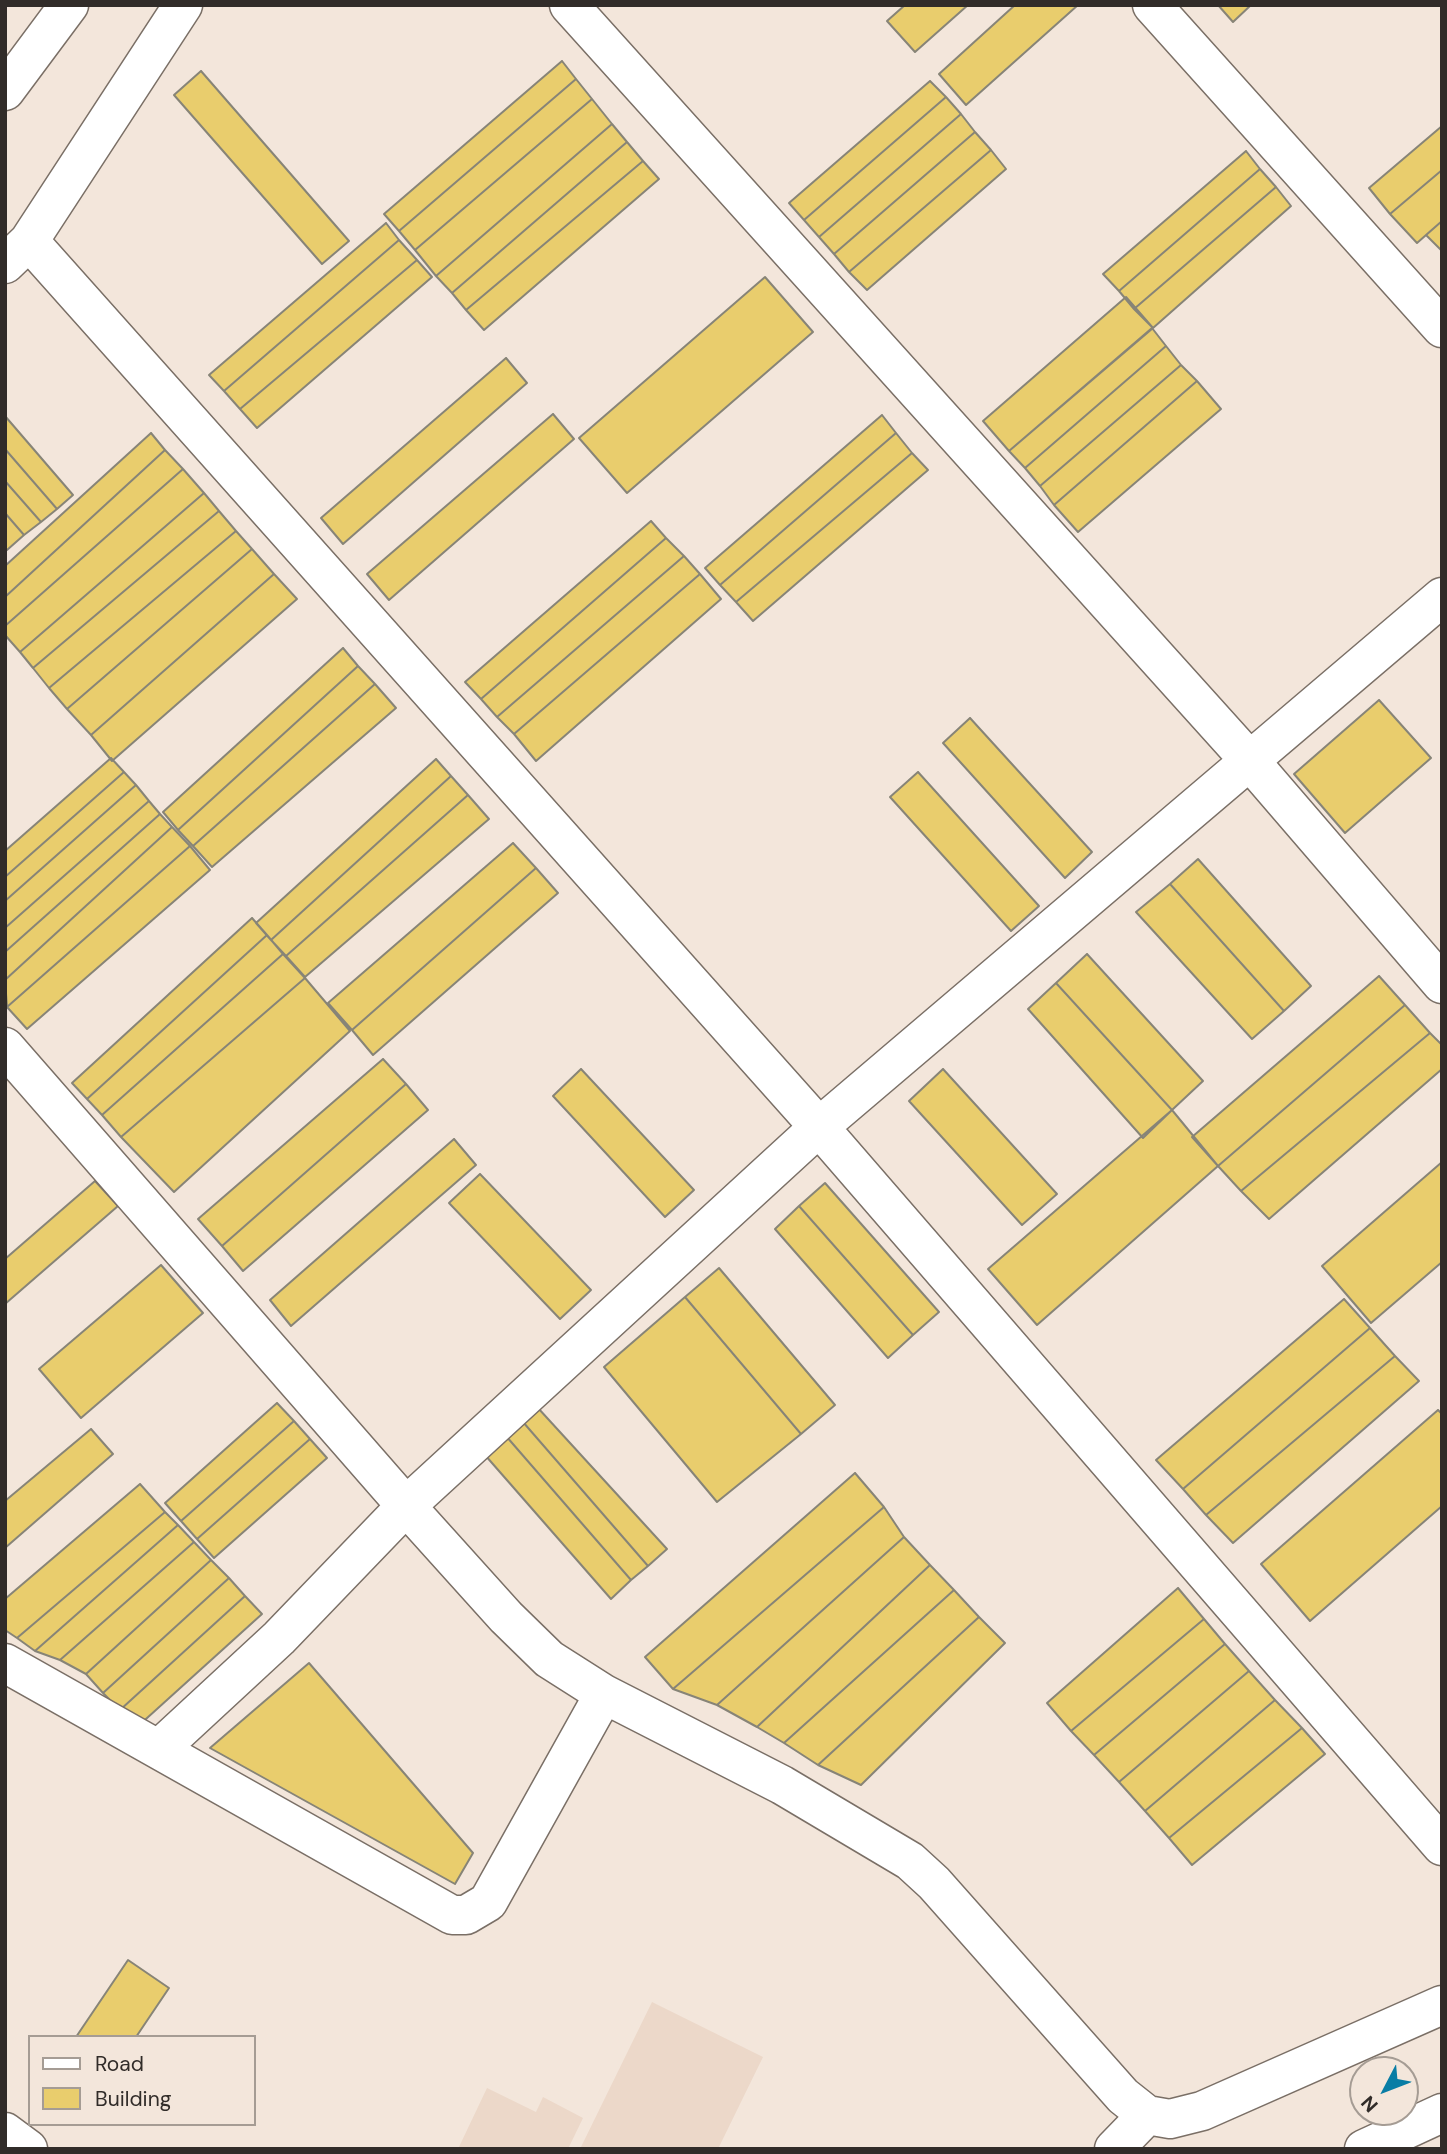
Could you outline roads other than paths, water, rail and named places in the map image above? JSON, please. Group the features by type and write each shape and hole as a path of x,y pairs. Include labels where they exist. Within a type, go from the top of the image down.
{"street":[{"path":"5,91 69,5"},
{"path":"183,5 17,253 819,1127 1442,1846"},
{"path":"569,5 1250,761 1442,984"},
{"path":"1152,5 1442,328"},
{"path":"159,1749 279,1638 406,1506 819,1127 1442,597"},
{"path":"5,1046 406,1506 532,1642 550,1658 604,1694 782,1786 910,1861 934,1883 1123,2096 1147,2115 1170,2119 1202,2111 1442,2005"},
{"path":"5,1663 452,1914 466,1915 488,1902 604,1694"},
{"path":"1364,2149 1442,2113"},
{"path":"1114,2149 1147,2115"},
{"path":"5,2132 28,2149"}]}
